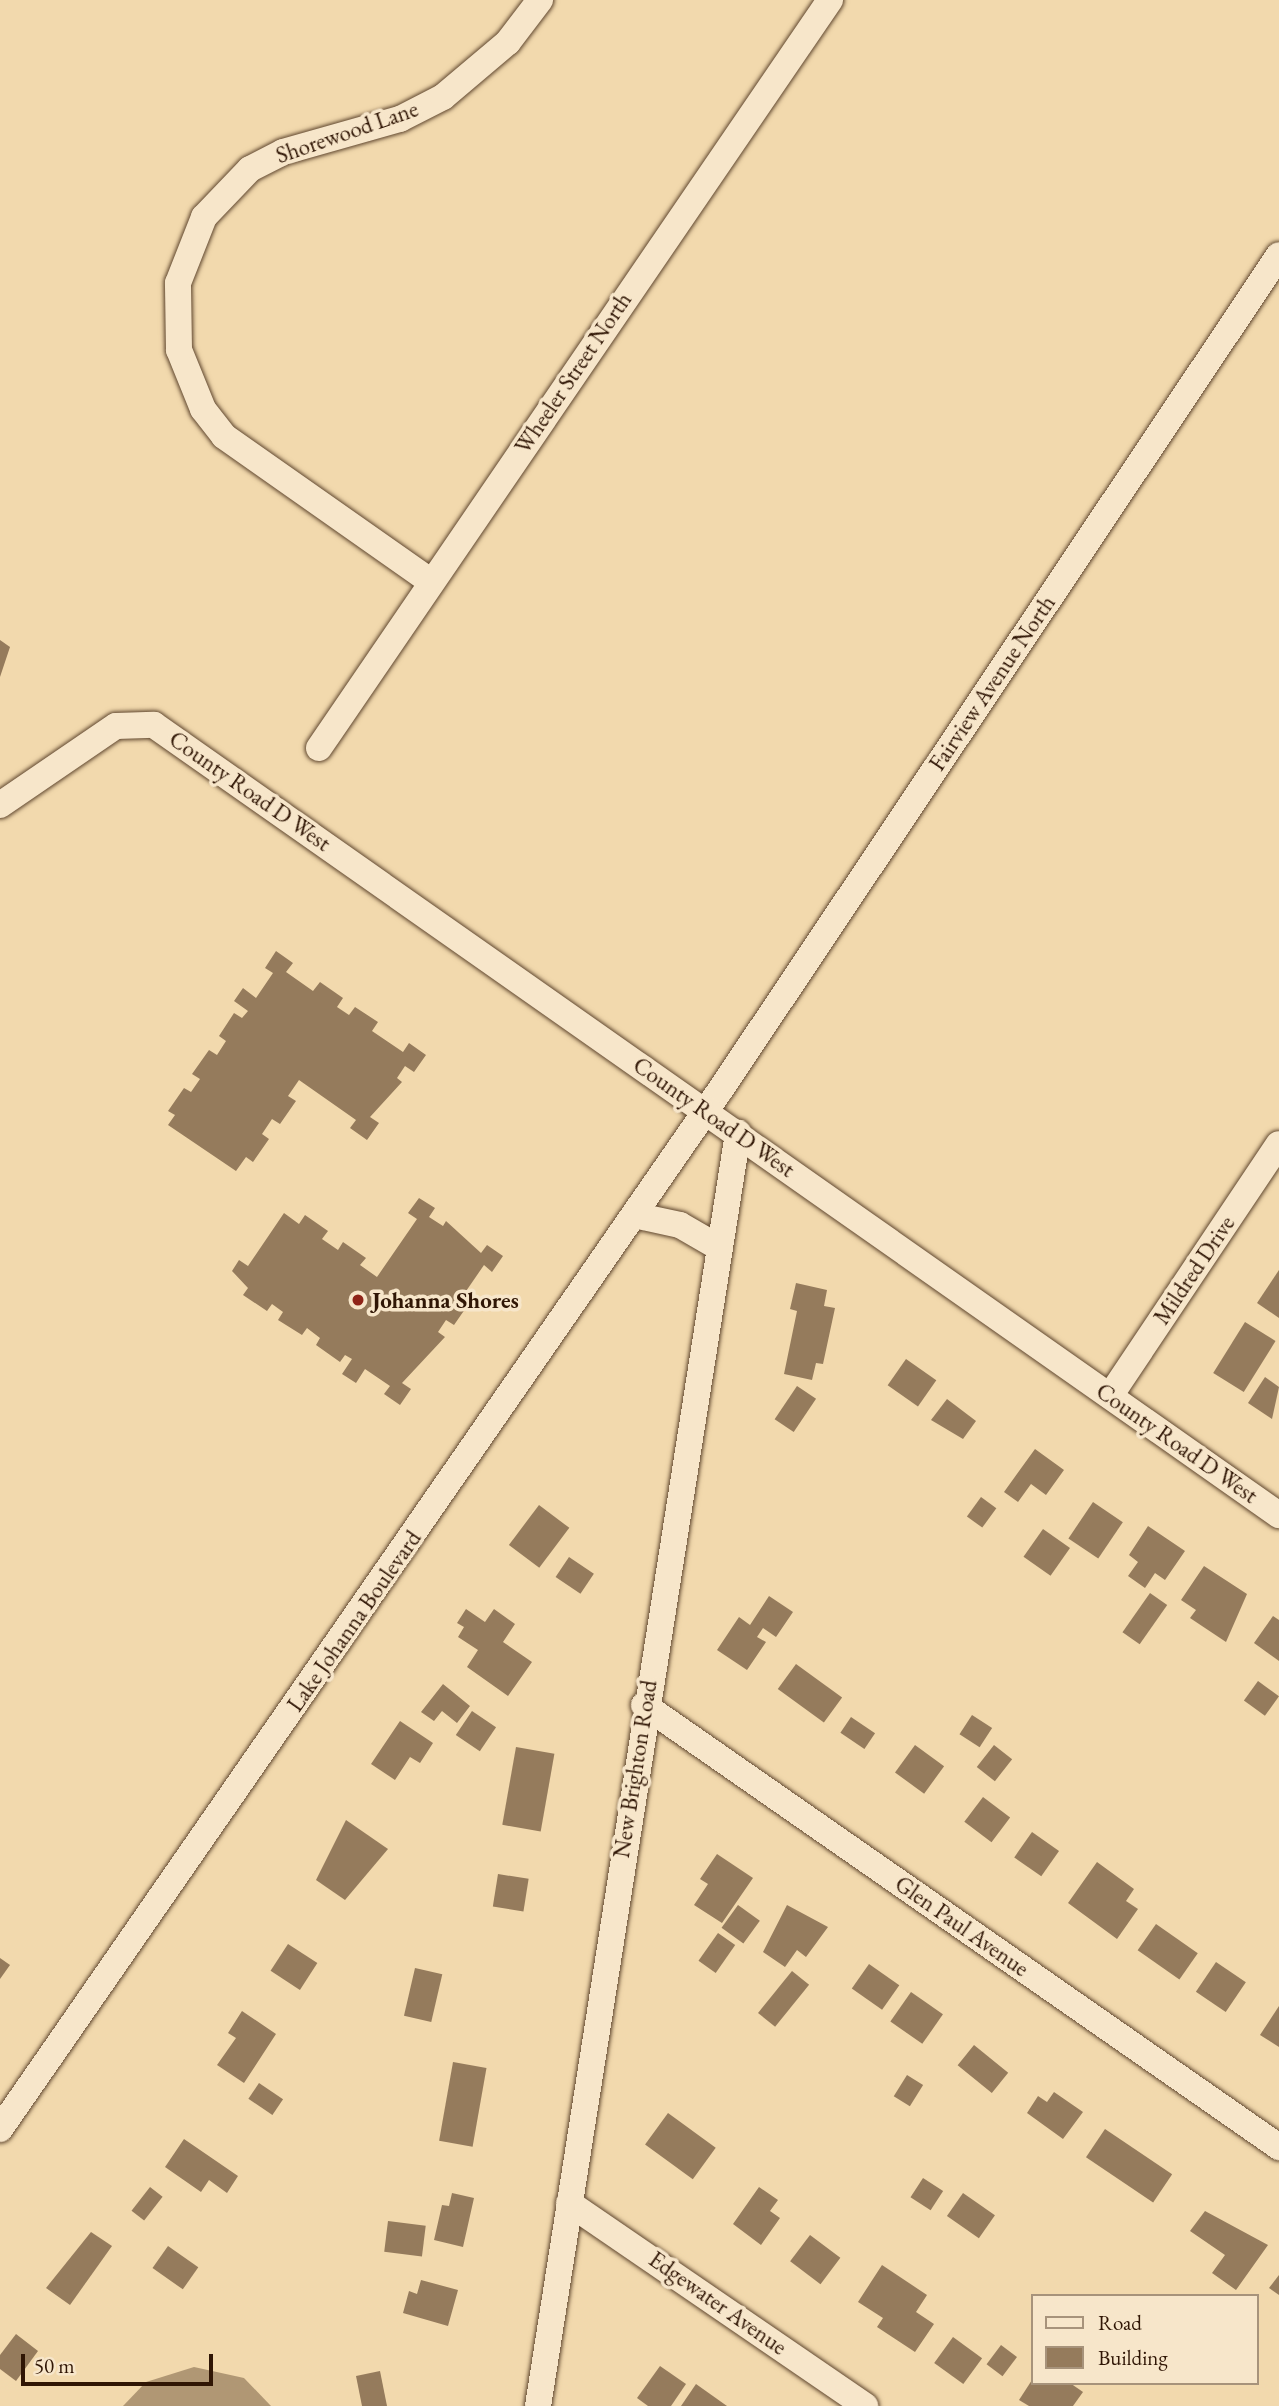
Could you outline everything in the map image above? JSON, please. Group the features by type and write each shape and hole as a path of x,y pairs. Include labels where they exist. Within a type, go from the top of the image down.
{"street":[{"name":"Shorewood Lane","path":"430,581 224,436 194,391 179,350 178,283 204,218 250,169 283,152 400,119 443,97 508,42 540,0"},
{"name":"Wheeler Street North","path":"319,748 430,581 830,0"},
{"name":"Fairview Avenue North","path":"706,1111 1279,256"},
{"name":"County Road D West","path":"0,805 116,726 147,722 738,1133 1279,1515"},
{"name":"Lake Johanna Boulevard","path":"0,2129 706,1111"},
{"name":"New Brighton Road","path":"538,2406 644,1705 738,1133"},
{"name":"Mildred Drive","path":"1110,1396 1279,1144"},
{"path":"634,1216 680,1225 718,1247"},
{"name":"Glen Paul Avenue","path":"644,1705 1279,2147"},
{"name":"Edgewater Avenue","path":"569,2203 864,2406"}],"shaded area":[{"path":"194,2367 244,2378 271,2406 123,2406 146,2382"}],"building":[{"path":"0,640 10,647 0,677"},
{"path":"276,951 293,963 286,972 313,991 320,982 343,998 337,1007 349,1015 355,1007 378,1022 372,1031 403,1052 409,1043 426,1055 414,1072 405,1066 397,1078 402,1082 370,1117 379,1123 367,1140 350,1128 356,1120 299,1080 288,1096 296,1101 280,1124 272,1119 262,1134 269,1139 253,1162 246,1157 236,1171 168,1125 175,1115 168,1111 184,1088 191,1092 200,1079 192,1074 209,1050 217,1055 226,1041 219,1036 234,1013 242,1018 248,1011 234,1001 243,988 256,998 273,973 265,968"},
{"name":"Johanna Shores","path":"419,1198 435,1208 429,1217 443,1226 446,1221 481,1253 487,1245 503,1256 492,1272 484,1265 462,1297 470,1302 454,1325 446,1320 438,1332 445,1337 402,1383 411,1389 400,1405 384,1394 390,1386 365,1369 356,1383 342,1374 352,1359 345,1355 340,1362 316,1345 320,1338 307,1328 302,1335 278,1320 283,1312 272,1304 267,1311 243,1295 248,1288 232,1271 239,1260 248,1266 284,1213 299,1224 305,1215 328,1231 322,1239 338,1250 343,1242 366,1258 360,1265 377,1277 417,1219 408,1213"},
{"path":"1279,1270 1279,1318 1257,1303"},
{"path":"796,1283 827,1290 824,1306 835,1308 823,1364 816,1363 812,1380 784,1374 797,1311 790,1309"},
{"path":"1245,1322 1276,1341 1244,1392 1213,1373"},
{"path":"906,1359 936,1380 918,1406 888,1385"},
{"path":"1265,1377 1279,1387 1272,1419 1248,1403"},
{"path":"797,1386 816,1399 794,1432 775,1419"},
{"path":"947,1399 976,1421 963,1439 931,1420"},
{"path":"1035,1449 1064,1470 1046,1495 1031,1484 1018,1502 1004,1492"},
{"path":"981,1497 996,1508 982,1528 967,1516"},
{"path":"1093,1502 1123,1522 1098,1559 1068,1538"},
{"path":"539,1505 569,1528 539,1568 509,1545"},
{"path":"1148,1526 1185,1551 1165,1580 1155,1573 1145,1588 1128,1576 1138,1562 1129,1555"},
{"path":"1043,1529 1070,1548 1051,1576 1023,1557"},
{"path":"569,1557 594,1574 580,1594 556,1577"},
{"path":"1204,1566 1247,1594 1226,1642 1190,1618 1196,1610 1181,1600"},
{"path":"1150,1593 1167,1605 1140,1644 1122,1632"},
{"path":"769,1596 793,1612 776,1637 763,1628 757,1637 766,1642 747,1670 717,1650 739,1617 750,1625"},
{"path":"466,1609 485,1622 494,1609 515,1624 503,1642 532,1662 508,1696 467,1667 478,1650 458,1637 464,1627 457,1623"},
{"path":"1273,1616 1279,1620 1279,1661 1254,1643"},
{"path":"796,1664 842,1698 824,1723 778,1689"},
{"path":"1258,1681 1279,1696 1265,1716 1244,1700"},
{"path":"443,1684 470,1706 457,1723 442,1711 434,1721 421,1712"},
{"path":"472,1711 496,1727 480,1751 456,1735"},
{"path":"972,1715 992,1728 980,1747 959,1734"},
{"path":"851,1717 875,1733 864,1749 840,1733"},
{"path":"400,1721 433,1743 420,1763 410,1757 395,1780 371,1764"},
{"path":"915,1745 944,1766 924,1794 895,1773"},
{"path":"994,1745 1012,1759 995,1781 977,1767"},
{"path":"516,1747 554,1754 541,1832 502,1825"},
{"path":"983,1797 1010,1817 991,1842 964,1822"},
{"path":"346,1820 388,1849 345,1900 316,1880"},
{"path":"1032,1832 1059,1851 1041,1876 1014,1857"},
{"path":"717,1854 753,1878 722,1923 694,1905 708,1884 700,1879"},
{"path":"1097,1862 1134,1889 1126,1901 1138,1909 1117,1939 1068,1903"},
{"path":"498,1874 529,1879 523,1911 493,1907"},
{"path":"738,1905 760,1921 743,1944 722,1928"},
{"path":"787,1905 828,1927 806,1957 797,1950 785,1967 763,1952"},
{"path":"1156,1924 1198,1953 1179,1979 1138,1950"},
{"path":"718,1933 735,1945 716,1973 698,1961"},
{"path":"288,1944 317,1963 300,1990 271,1971"},
{"path":"0,1958 10,1965 0,1979"},
{"path":"1216,1962 1246,1982 1226,2012 1196,1992"},
{"path":"869,1964 899,1985 882,2010 852,1989"},
{"path":"415,1968 442,1974 431,2022 404,2016"},
{"path":"792,1971 809,1985 775,2027 758,2013"},
{"path":"911,1992 943,2014 922,2044 890,2021"},
{"path":"1279,2006 1279,2047 1260,2035"},
{"path":"242,2011 276,2034 244,2083 217,2065 236,2038 228,2033"},
{"path":"974,2045 1008,2073 992,2093 958,2065"},
{"path":"453,2062 486,2068 473,2147 439,2141"},
{"path":"907,2075 923,2085 910,2106 894,2096"},
{"path":"259,2083 283,2099 272,2115 248,2099"},
{"path":"1054,2092 1083,2112 1063,2139 1027,2113 1038,2096 1047,2102"},
{"path":"668,2113 716,2148 693,2179 645,2145"},
{"path":"1105,2129 1172,2174 1153,2202 1086,2157"},
{"path":"184,2139 238,2176 227,2193 209,2180 201,2192 165,2167"},
{"path":"923,2178 943,2191 931,2210 910,2197"},
{"path":"150,2187 163,2197 144,2220 132,2211"},
{"path":"759,2187 778,2200 770,2211 780,2218 761,2245 733,2224"},
{"path":"452,2193 474,2198 463,2247 434,2240 442,2205 449,2206"},
{"path":"963,2193 995,2215 979,2238 947,2216"},
{"path":"1205,2211 1268,2245 1236,2290 1212,2273 1225,2255 1190,2231"},
{"path":"388,2221 426,2226 422,2256 384,2252"},
{"path":"91,2232 112,2246 70,2305 46,2288"},
{"path":"810,2235 840,2258 820,2284 790,2261"},
{"path":"168,2246 198,2267 183,2289 153,2268"},
{"path":"882,2265 927,2295 916,2312 934,2324 915,2352 877,2327 883,2318 858,2302"},
{"path":"1279,2275 1279,2295 1269,2288"},
{"path":"421,2280 458,2290 448,2326 403,2313 409,2291 417,2294"},
{"path":"16,2334 38,2351 16,2381 0,2369 0,2355"},
{"path":"953,2337 982,2358 963,2384 934,2363"},
{"path":"1001,2345 1017,2357 1003,2376 987,2364"},
{"path":"660,2366 686,2384 671,2406 648,2406 637,2398"},
{"path":"380,2371 387,2406 362,2406 356,2376"},
{"path":"1030,2383 1073,2385 1083,2392 1073,2406 1029,2406 1019,2400"},
{"path":"696,2384 727,2406 681,2406"}],"place":[{"name":"Johanna Shores","path":"358,1300"}]}
